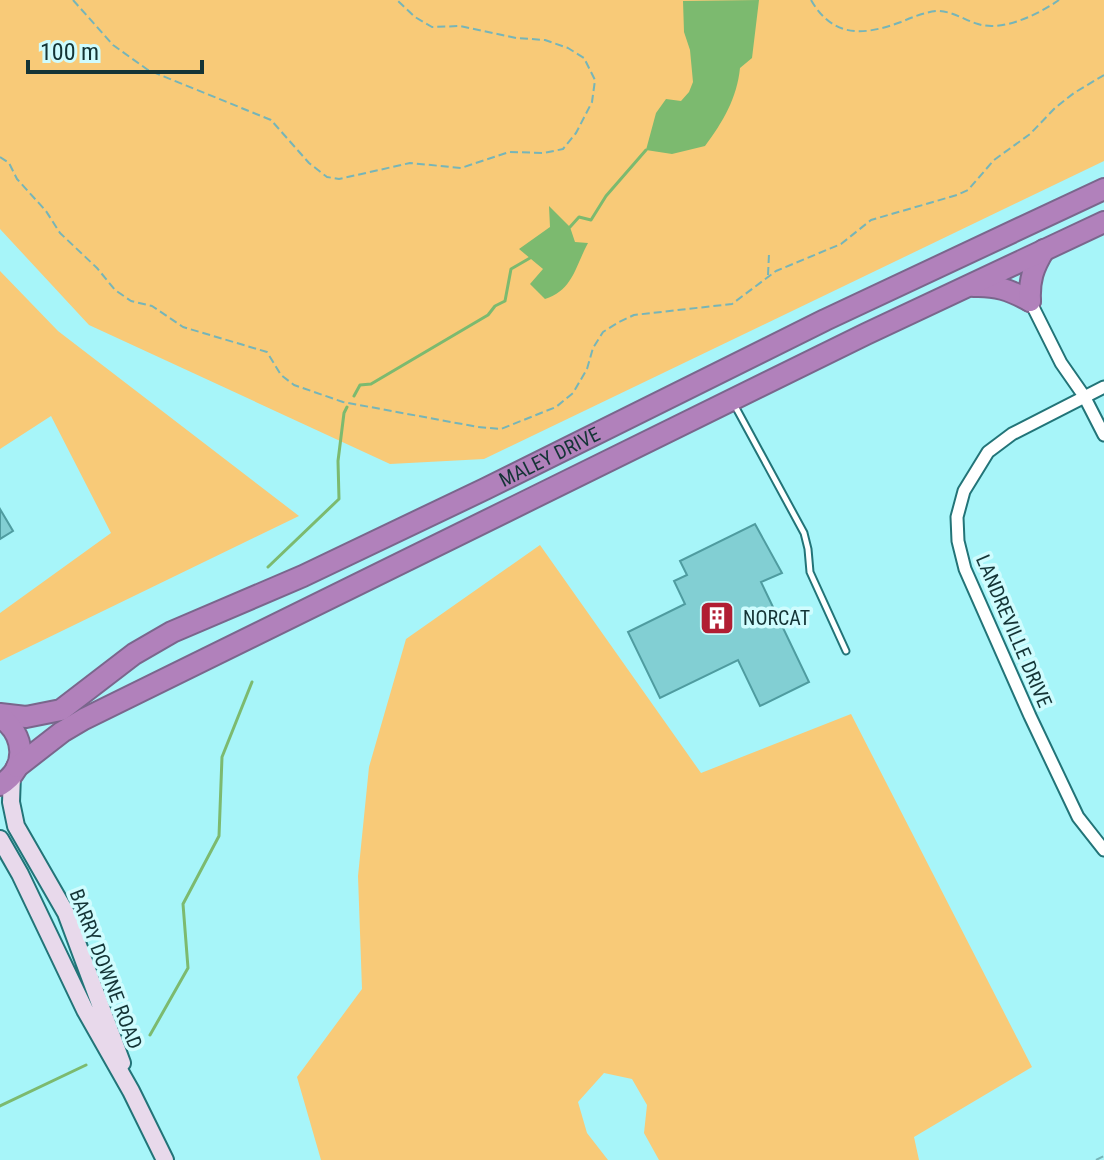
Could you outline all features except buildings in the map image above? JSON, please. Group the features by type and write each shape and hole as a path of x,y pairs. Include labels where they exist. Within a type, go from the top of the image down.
{"highway":[{"name":"MALEY DRIVE","path":"0,716 26,717 61,710 134,654 172,632 345,556 825,320 1104,189"},
{"name":"MALEY DRIVE","path":"10,776 62,732 84,719 866,334 1104,222"},
{"path":"970,286 1001,287 1030,301 1029,282 1044,250"},
{"path":"0,716 17,733 21,756 10,776"}],"main road":[{"name":"BARRY DOWNE ROAD","path":"10,776 16,826 66,913 131,1091"},
{"name":"BARRY DOWNE ROAD","path":"0,839 85,1010 131,1091 165,1160"}],"street":[{"path":"1030,301 1061,363 1084,396 1104,435"},
{"name":"LANDREVILLE DRIVE","path":"1101,842 1078,817 965,569 958,541 957,517 964,491 988,452 1012,434 1104,387"}],"lane":[{"path":"733,401 804,533 810,572 846,651"}],"path":[{"path":"73,0 113,45 148,70 271,120 309,163 327,177 339,179 410,163 461,168 509,152 544,153 563,149 576,133 592,102 595,80 584,58 545,40 516,38 460,26 432,27 415,17 397,0"},
{"path":"811,0 821,18 835,27 869,31 936,11 951,12 981,26 1017,22 1039,15 1059,0"},
{"path":"0,157 9,163 17,179 46,211 60,233 115,290 131,301 152,306 183,327 267,352 281,375 294,385 343,402 501,429 556,407 573,393 603,332 619,322 634,315 732,304 768,277 841,244 883,214 968,190 994,160 1030,134 1074,93 1104,75"},
{"path":"768,277 769,254"},
{"path":"1096,1160 1104,1156"}],"shaded area":[{"path":"0,0 1104,0 1104,161 484,459 390,464 89,325 0,229"},
{"path":"759,0 752,58 740,68 728,109 705,146 672,154 646,150 656,113 666,99 681,101 693,82 690,50 684,32 683,1"},
{"path":"549,206 570,227 575,242 588,243 567,284 545,299 530,284 543,269 519,249 550,227"},
{"path":"0,271 58,331 299,516 0,661 0,613 111,533 51,416 0,449"},
{"path":"540,545 701,773 851,714 1032,1067 914,1137 919,1160 659,1160 644,1133 647,1105 632,1079 604,1073 578,1102 587,1133 608,1160 321,1160 297,1077 362,989 358,876 369,767 406,639"}],"waterway":[{"path":"570,227 579,217 591,220 606,196 646,150"},
{"path":"354,396 360,385 371,384 488,315 495,306 505,301 511,269 530,258"},
{"path":"268,567 339,499 338,461 347,407"},
{"path":"150,1035 188,968 183,904 219,836 222,757 252,682"},
{"path":"0,1106 86,1065"}],"place":[{"name":"NORCAT","path":"717,618"}]}
